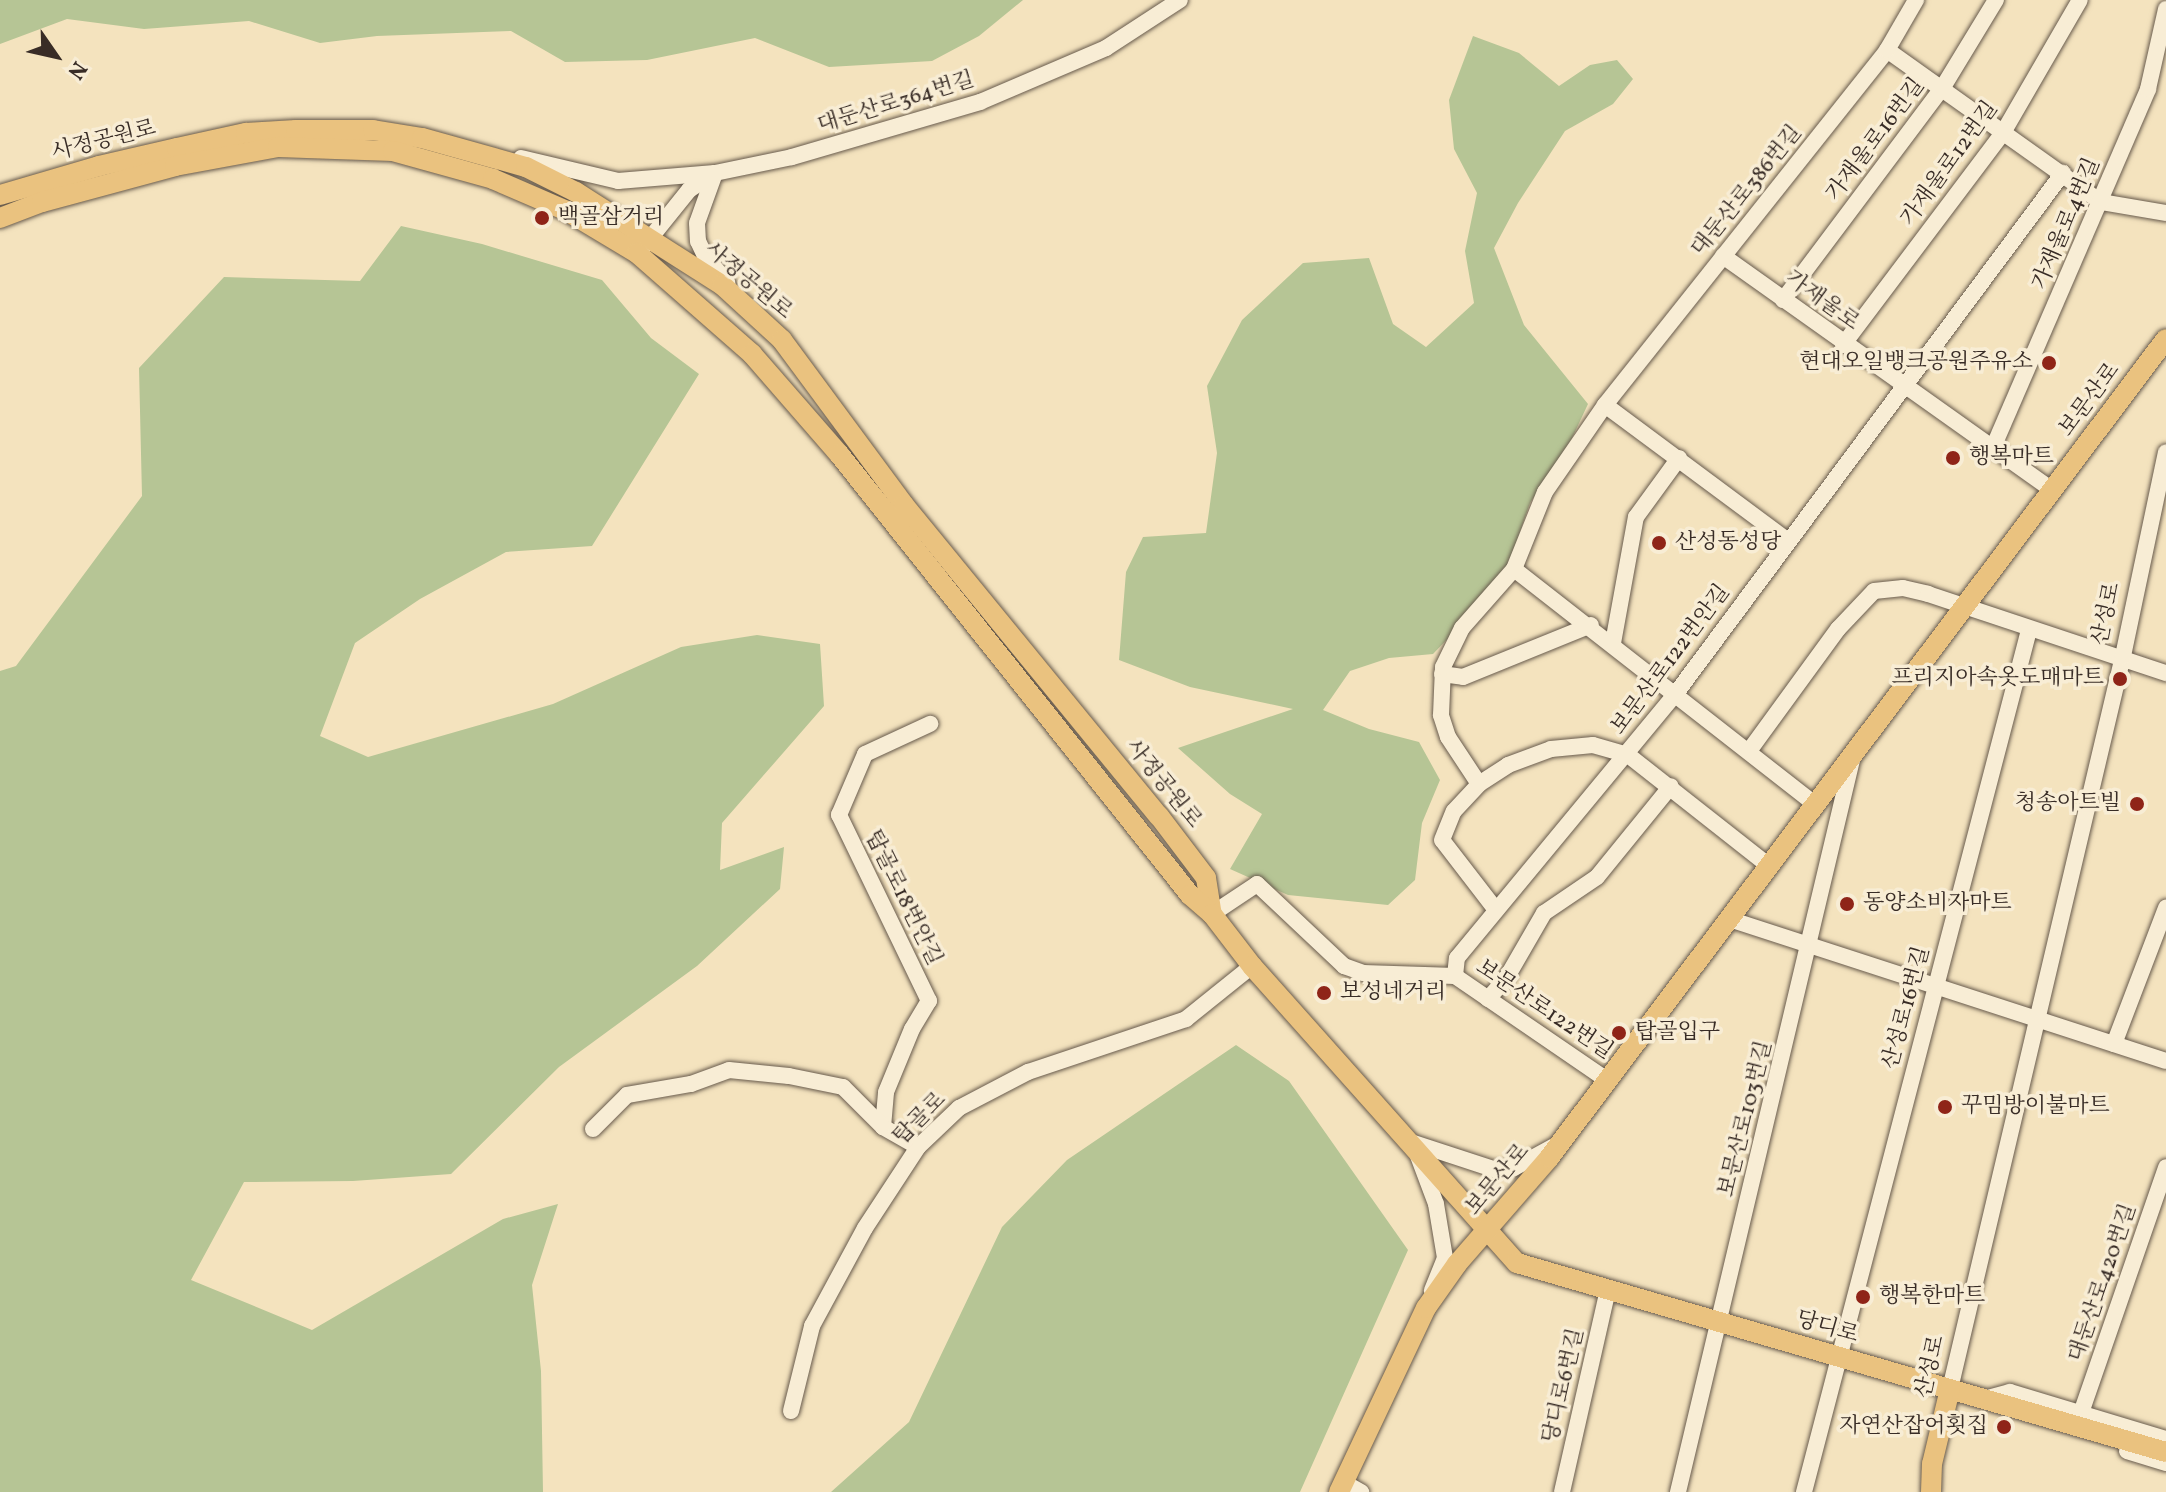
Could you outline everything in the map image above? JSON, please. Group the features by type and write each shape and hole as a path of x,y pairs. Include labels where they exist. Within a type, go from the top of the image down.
{"main road":[{"name":"사정공원로","path":"0,195 99,166 246,133 373,130 470,149 526,167 651,237 722,285 782,340 904,505 1159,816 1206,878 1212,914"},
{"name":"사정공원로","path":"0,218 42,202 175,166 278,147 393,151 493,179 567,211 637,253 714,318 839,454 1190,895 1212,914 1252,966 1414,1143 1486,1232"},
{"name":"보문산로","path":"1348,1489 1426,1308 1560,1143 2166,339"},
{"name":"당디로","path":"1486,1232 1517,1263 2166,1452"},
{"name":"산성로","path":"1931,1492 1932,1464 1950,1389"}],"street":[{"name":"대둔산로364번길","path":"637,253 689,190 715,173 792,157 980,102 1106,48 1161,5 1180,0"},
{"name":"대둔산로386번길","path":"1479,784 1448,737 1441,715 1442,674 1462,628 1514,569 1545,492 1605,405 1887,50 1916,0"},
{"name":"가재울로16번길","path":"1783,300 1943,87 1996,0"},
{"name":"가재울로12번길","path":"1843,345 2004,131 2080,0"},
{"name":"가재울로4번길","path":"1992,450 2148,89 2166,9"},
{"path":"1887,50 2101,202 2166,213"},
{"path":"470,149 618,181 715,173 697,223 698,241 705,256 759,317"},
{"name":"보문산로122번안길","path":"1455,976 1457,958 1674,696 1787,540 2063,173"},
{"name":"가재울로","path":"1723,256 1843,345 2052,490"},
{"path":"1605,405 1787,540"},
{"name":"산성로","path":"1950,1389 2123,656 2166,452"},
{"path":"1613,643 1636,517 1679,458"},
{"path":"1514,569 1591,625 1674,696 1815,804"},
{"path":"1749,751 1838,629 1874,591 1903,588 1965,606 2029,630 2123,656 2166,673"},
{"path":"1442,674 1463,677 1591,625"},
{"name":"산성로16번길","path":"1804,1492 2029,630"},
{"name":"탑골로18번안길","path":"883,1127 886,1092 912,1029 929,1001 839,815 865,754 930,724"},
{"path":"1496,910 1442,840 1454,811 1479,784 1508,765 1551,749 1593,745 1628,755 1769,866"},
{"name":"보문산로103번길","path":"1678,1492 1811,945 1853,755"},
{"path":"1488,999 1507,977 1544,913 1597,877 1671,786"},
{"name":"보문산로122번길","path":"1212,914 1257,884 1344,966 1363,973 1455,976 1607,1080"},
{"path":"2114,1044 2166,908"},
{"path":"1729,919 2166,1061"},
{"name":"탑골로","path":"791,1411 812,1326 865,1228 918,1147 959,1108 1028,1072 1186,1019 1252,966"},
{"path":"593,1129 627,1095 642,1089 691,1084 729,1070 789,1076 843,1087 883,1127 918,1147"},
{"path":"1414,1143 1493,1169 1514,1168 1560,1143"},
{"path":"1414,1143 1436,1204 1445,1258 1426,1308"},
{"name":"대둔산로420번길","path":"2081,1413 2166,1167"},
{"name":"당디로6번길","path":"1562,1492 1608,1290"},
{"path":"1984,1399 2010,1392 2166,1439"},
{"path":"1984,1399 2005,1413 2166,1463"}],"green space":[{"path":"0,0 1023,0 979,36 932,61 829,67 755,38 647,60 565,62 511,31 377,36 320,43 249,21 144,29 67,19 0,44"},
{"path":"1473,36 1519,53 1559,86 1590,65 1617,60 1633,79 1613,104 1565,131 1518,203 1494,248 1524,325 1588,404 1572,438 1530,503 1507,569 1455,631 1433,654 1389,658 1350,671 1323,710 1369,729 1419,742 1440,780 1422,823 1415,880 1388,905 1288,895 1230,869 1262,814 1230,794 1178,748 1293,709 1190,687 1119,660 1126,572 1143,537 1206,533 1217,453 1207,386 1242,320 1303,263 1369,258 1393,324 1426,347 1474,303 1465,251 1477,193 1454,149 1449,100"},
{"path":"401,226 482,244 602,280 651,338 699,374 592,546 506,552 420,599 355,643 320,736 368,757 553,704 681,647 757,635 820,644 824,706 722,823 720,870 784,847 780,889 697,966 559,1067 451,1174 353,1181 244,1182 191,1280 312,1330 503,1219 558,1204 532,1285 541,1371 543,1492 0,1492 0,671 16,666 142,496 139,368 224,277 360,281"},
{"path":"1236,1045 1289,1081 1408,1250 1300,1492 831,1492 909,1422 1002,1227 1067,1160"}],"place":[{"name":"백골삼거리","path":"542,218"},
{"name":"현대오일뱅크공원주유소","path":"2049,363"},
{"name":"행복마트","path":"1953,458"},
{"name":"산성동성당","path":"1659,543"},
{"name":"프리지아속옷도매마트","path":"2120,679"},
{"name":"청송아트빌","path":"2137,804"},
{"name":"동양소비자마트","path":"1847,904"},
{"name":"보성네거리","path":"1324,993"},
{"name":"탑골입구","path":"1619,1033"},
{"name":"꾸밈방이불마트","path":"1945,1107"},
{"name":"행복한마트","path":"1863,1297"},
{"name":"자연산잡어횟집","path":"2004,1427"}]}
